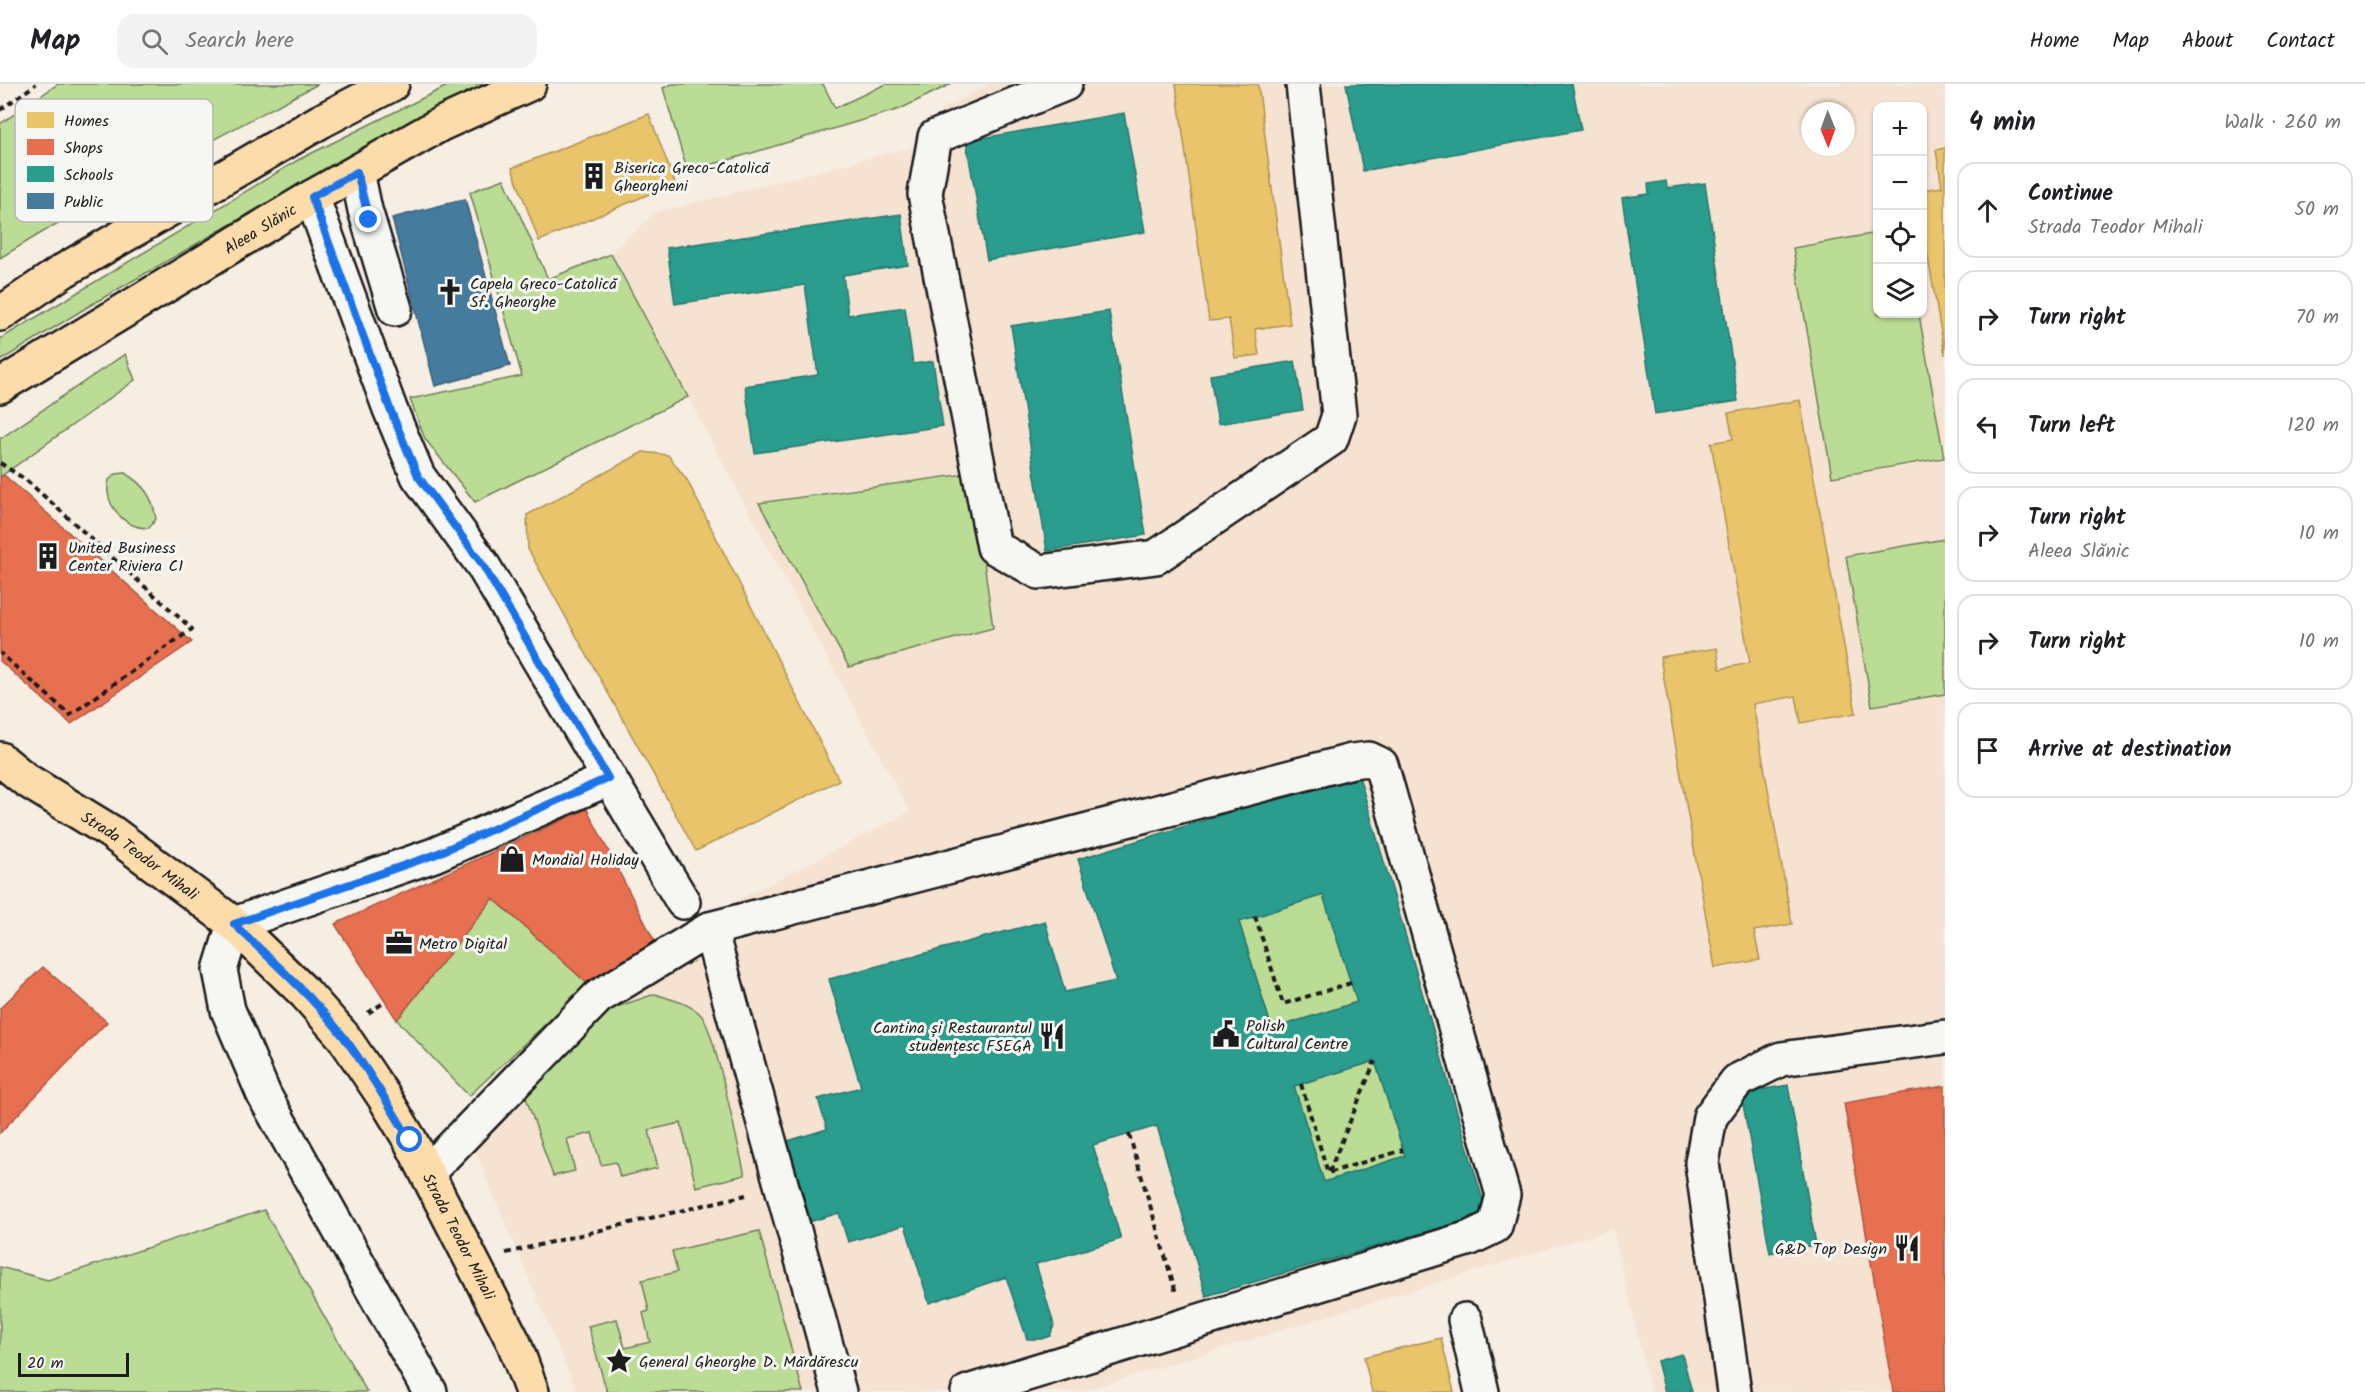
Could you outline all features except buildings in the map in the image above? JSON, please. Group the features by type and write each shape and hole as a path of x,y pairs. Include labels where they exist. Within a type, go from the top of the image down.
{"main road":[{"path":"213,184 321,121 392,84"},
{"name":"Aleea Slănic","path":"0,386 312,197 441,124 528,84"},
{"path":"0,314 73,265 147,222"},
{"name":"Strada Teodor Mihali","path":"0,759 13,774 111,832 234,924 305,993 343,1036 384,1097 427,1173 514,1343 532,1392"}],"lane":[{"path":"1065,84 935,137 925,194 994,547 1039,572 1156,557 1331,439 1339,415 1303,84"},
{"path":"357,172 365,210 395,309"},
{"path":"312,197 390,409 418,476 482,564 683,902"},
{"path":"427,1173 598,997 710,929 1352,761 1369,759 1381,765 1503,1195 1495,1226 1470,1238 968,1392"},
{"path":"430,1392 264,1095 228,1010 220,970 234,924 434,855 608,778"},
{"path":"710,929 839,1392"},
{"path":"1734,1392 1702,1163 1710,1117 1737,1081 1781,1059 1945,1037"},
{"path":"1465,1320 1482,1392"}],"path":[{"path":"15,99 36,84"},
{"path":"0,110 15,99"},
{"path":"0,463 26,480 192,629 70,715 0,653"},
{"path":"1255,916 1283,1004 1351,983"},
{"path":"364,1016 385,1002"},
{"path":"1328,1173 1374,1061"},
{"path":"1300,1084 1328,1173"},
{"path":"1129,1134 1186,1325"},
{"path":"1328,1173 1403,1149"},
{"path":"499,1254 782,1186"}],"shaded area":[{"path":"990,84 1945,84 1945,1392 1651,1392 1613,1229 1079,1392 577,1392 459,1113 587,992 685,927 910,812 611,254 654,213 913,147 944,108"}],"green space":[{"path":"58,84 318,84 213,140 213,99 36,99"},
{"path":"451,84 495,84 307,180 89,306 0,361 0,339 195,222 213,222 213,211 298,160"},
{"path":"672,84 823,84 835,108 886,84 951,84 900,109 725,161 687,170 663,88"},
{"path":"15,114 15,222 60,222 0,258 0,124"},
{"path":"504,179 548,279 611,254 688,397 475,502 425,439 410,399 522,376 470,192"},
{"path":"1873,234 1873,318 1920,318 1944,458 1832,477 1793,248"},
{"path":"125,354 135,380 0,477 0,439"},
{"path":"125,473 142,487 153,504 156,519 149,528 132,525 124,520 109,498 109,480 116,474"},
{"path":"972,473 993,628 849,667 759,503"},
{"path":"1945,539 1945,694 1872,706 1846,556"},
{"path":"1323,895 1357,1002 1272,1029 1239,922"},
{"path":"493,898 588,984 469,1096 397,1020"},
{"path":"655,994 691,1007 701,1015 707,1025 719,1065 745,1175 696,1187 681,1123 649,1130 658,1168 620,1177 616,1162 601,1165 592,1133 567,1139 575,1171 553,1176 524,1092 611,1009"},
{"path":"1375,1061 1405,1156 1324,1182 1294,1086"},
{"path":"264,1210 367,1392 0,1392 0,1267 48,1280"},
{"path":"759,1231 803,1392 607,1392 588,1326 617,1319 625,1348 650,1342 643,1313 649,1311 642,1280 677,1272 672,1251"}],"place":[{"name":"Biserica Greco-Catolică Gheorgheni","path":"594,176"},
{"name":"Capela Greco-Catolică Sf. Gheorghe","path":"450,292"},
{"name":"United Business Center Riviera C1","path":"48,556"},
{"name":"Mondial Holiday","path":"512,859"},
{"name":"Metro Digital","path":"399,943"},
{"name":"Polish Cultural Centre","path":"1226,1034"},
{"name":"Cantina și Restaurantul studențesc FSEGA","path":"1052,1036"},
{"name":"G&D Top Design","path":"1907,1248"},
{"name":"General Gheorghe D. Mărdărescu","path":"619,1361"}],"route":[{"path":"369,220 357,172 312,197 390,409 418,476 482,564 608,778 434,855 234,924 305,993 343,1036 410,1140"}]}
